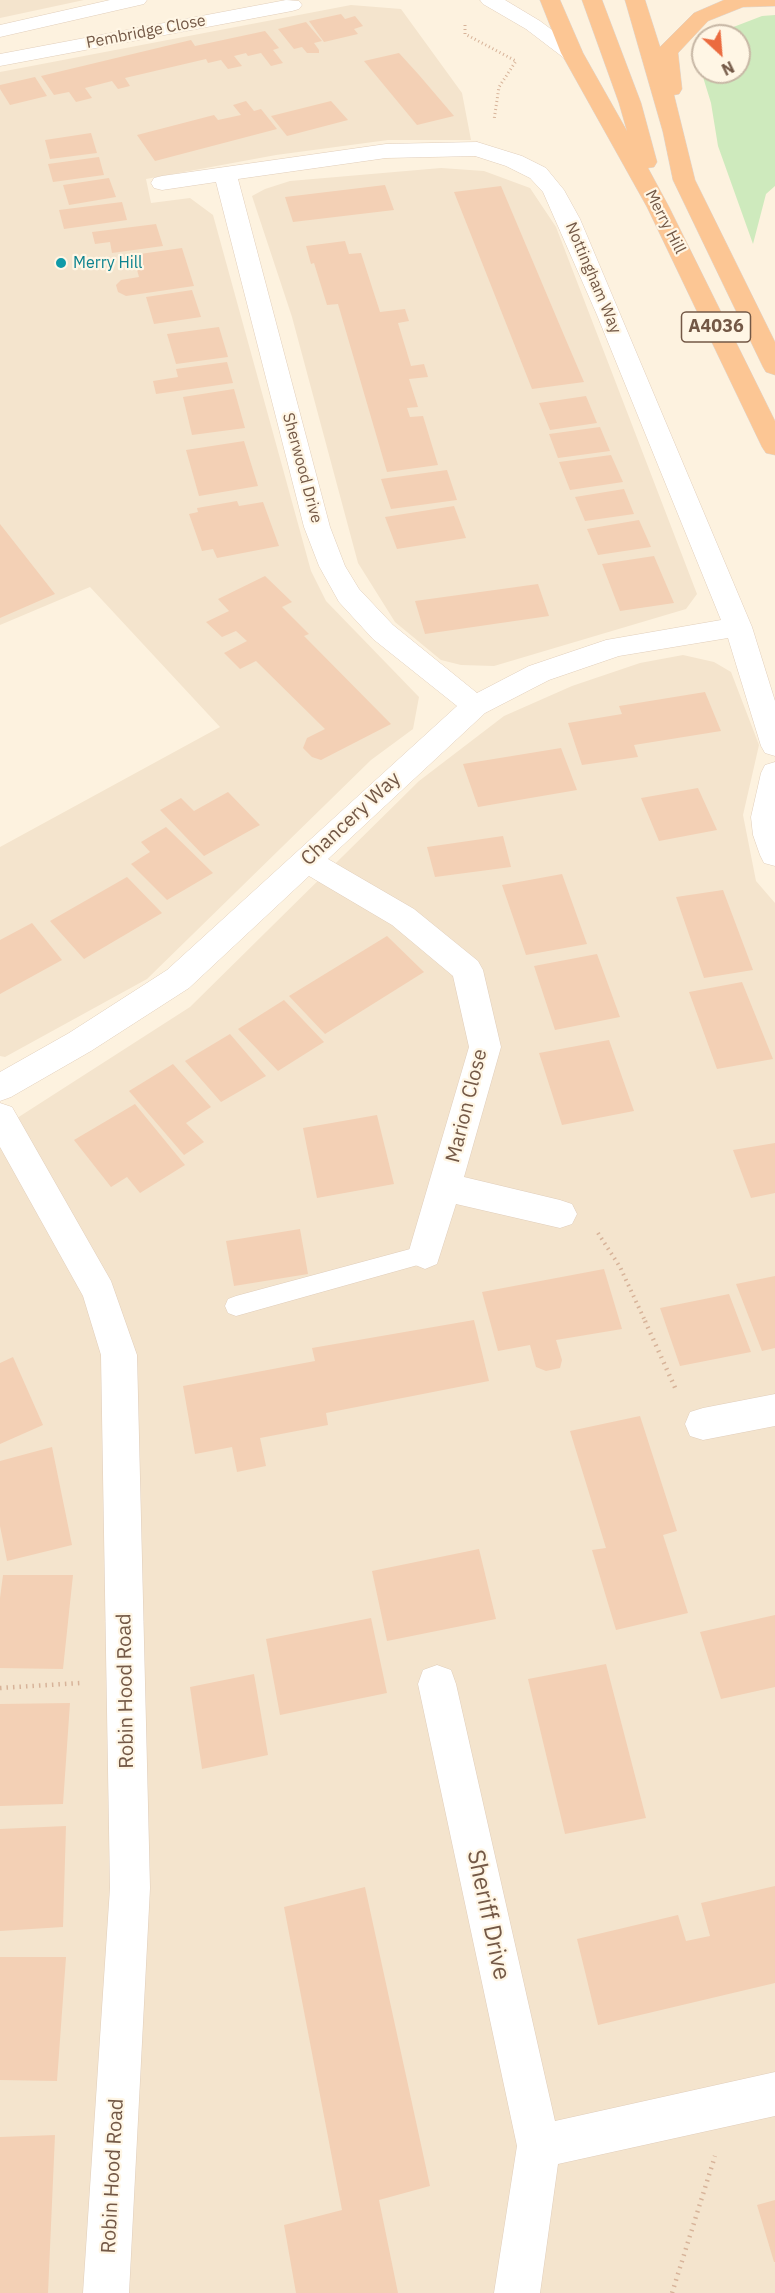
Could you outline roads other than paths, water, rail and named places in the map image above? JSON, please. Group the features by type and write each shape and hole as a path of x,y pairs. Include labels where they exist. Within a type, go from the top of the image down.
{"highway":[{"name":"Merry Hill","path":"550,0 572,53 658,207 775,447"},
{"path":"592,0 630,103 658,207"},
{"name":"Merry Hill","path":"635,0 674,132 684,180 775,368"},
{"path":"674,132 667,52 701,17 713,11 740,1 775,0"}],"street":[{"path":"0,31 137,0"},
{"path":"490,0 533,25 572,53"},
{"name":"Pembridge Close","path":"0,60 292,5"},
{"name":"Nottingham Way","path":"162,183 386,151 477,149 514,161 538,173 553,190 568,219 738,627 775,746"},
{"name":"Sherwood Drive","path":"225,174 317,526 332,566 349,594 383,632 475,706"},
{"name":"Chancery Way","path":"0,1088 80,1042 178,979 475,706 539,673 616,646 738,627"},
{"path":"775,773 766,817 768,835 775,855"},
{"name":"Marion Close","path":"306,860 403,917 467,970 485,1047 425,1254"},
{"name":"Robin Hood Road","path":"0,1117 99,1292 119,1355 130,1888 106,2293"},
{"name":"Marion Close","path":"446,1187 560,1214"},
{"path":"703,1424 775,1410"},
{"name":"Sheriff Drive","path":"437,1684 539,2146 517,2293"},
{"path":"539,2146 775,2094"}],"lane":[{"path":"236,1306 425,1254"}],"place":[{"name":"Merry Hill","path":"61,263"}]}
